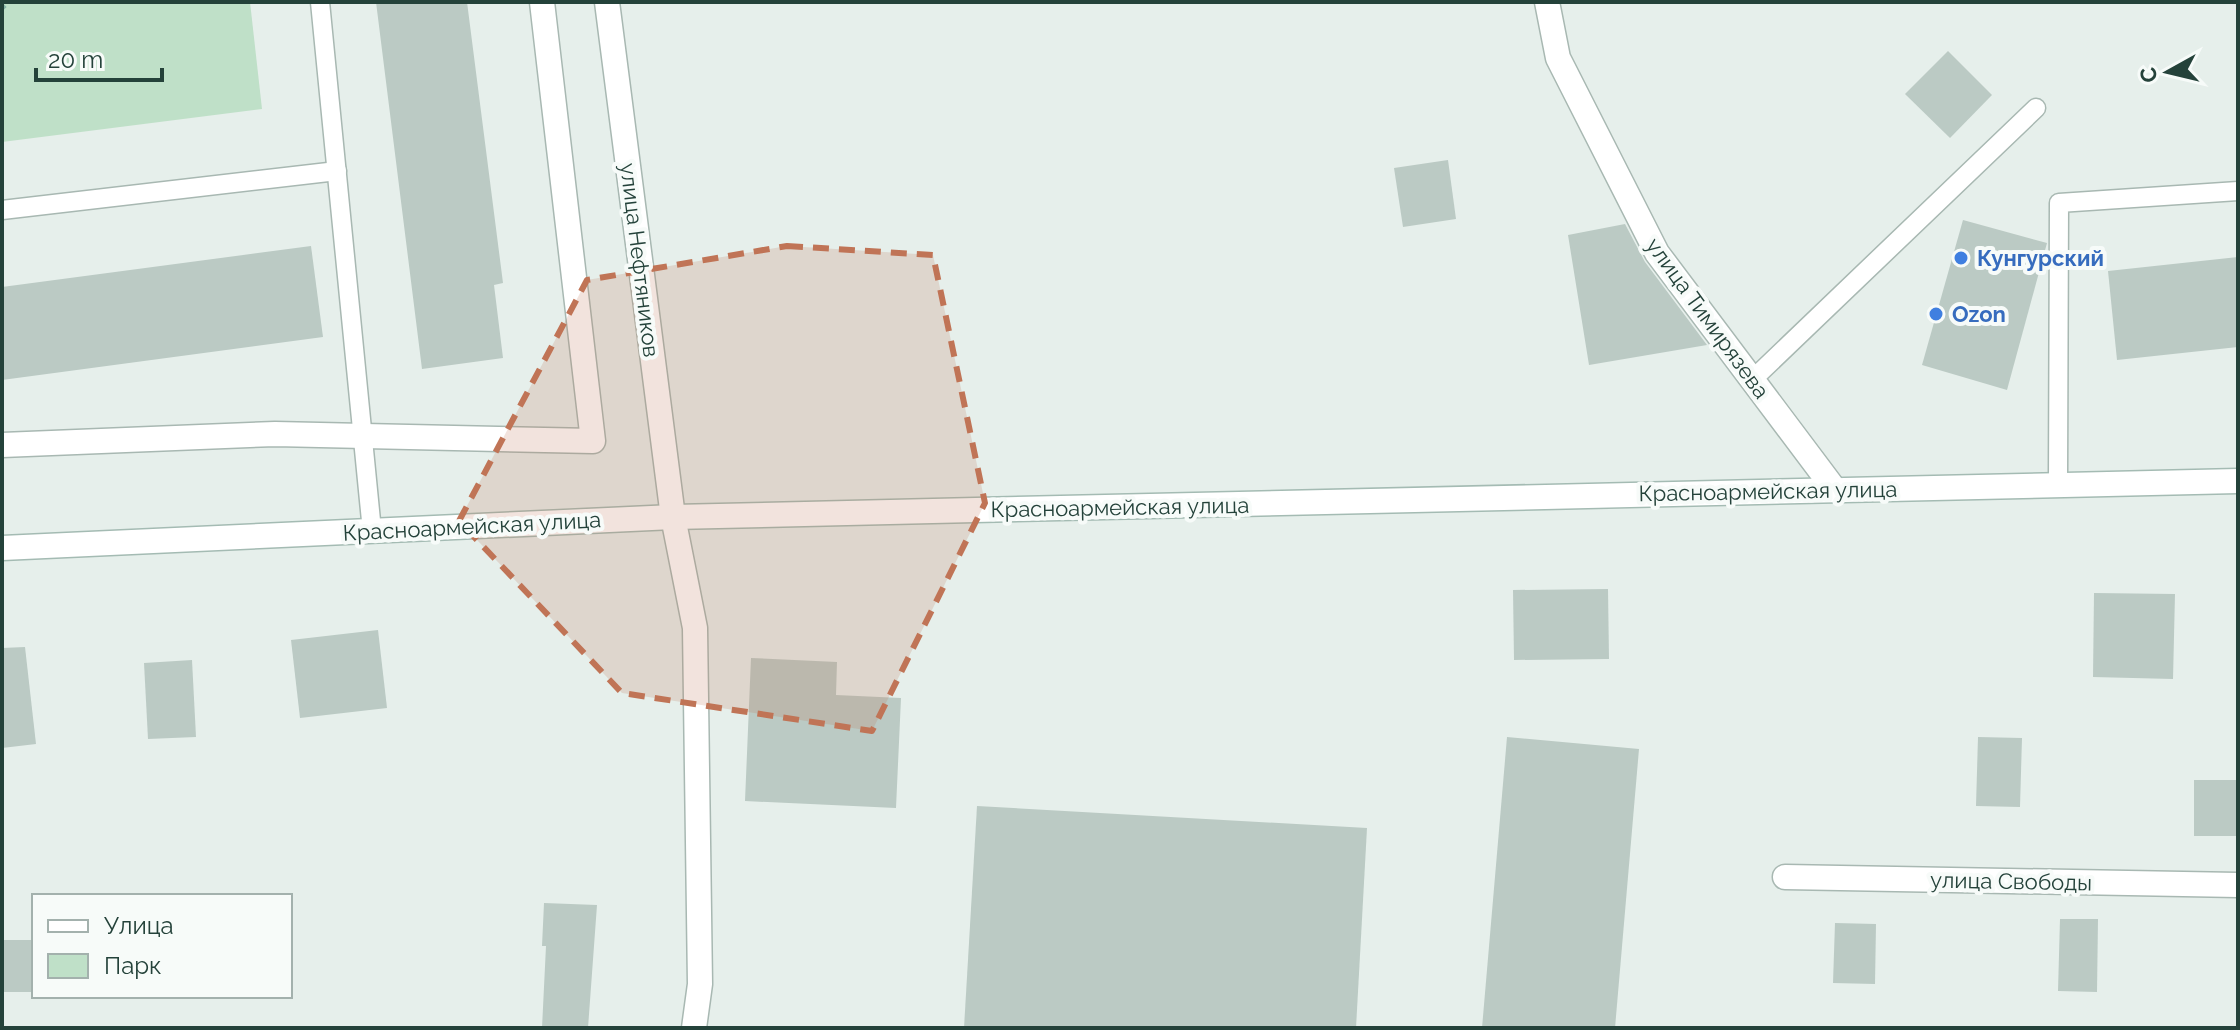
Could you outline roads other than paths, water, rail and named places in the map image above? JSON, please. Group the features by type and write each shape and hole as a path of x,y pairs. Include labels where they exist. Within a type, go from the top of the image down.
{"street":[{"path":"2,445 275,434 593,441 542,2"},
{"name":"улица Нефтяников","path":"607,2 673,517 695,628 700,984 694,1028"},
{"name":"улица Тимирязева","path":"1547,2 1558,58 1657,253 1835,490"},
{"name":"Красноармейская улица","path":"2,548 673,517 2238,481"},
{"name":"улица Свободы","path":"1785,877 2238,885"}],"lane":[{"path":"320,2 372,531"},
{"path":"1752,380 2036,108"},
{"path":"2,210 337,171"},
{"path":"2058,483 2059,203 2238,191"}],"place":[{"name":"Кунгурский","path":"1961,258"},
{"name":"Ozon","path":"1936,314"}]}
